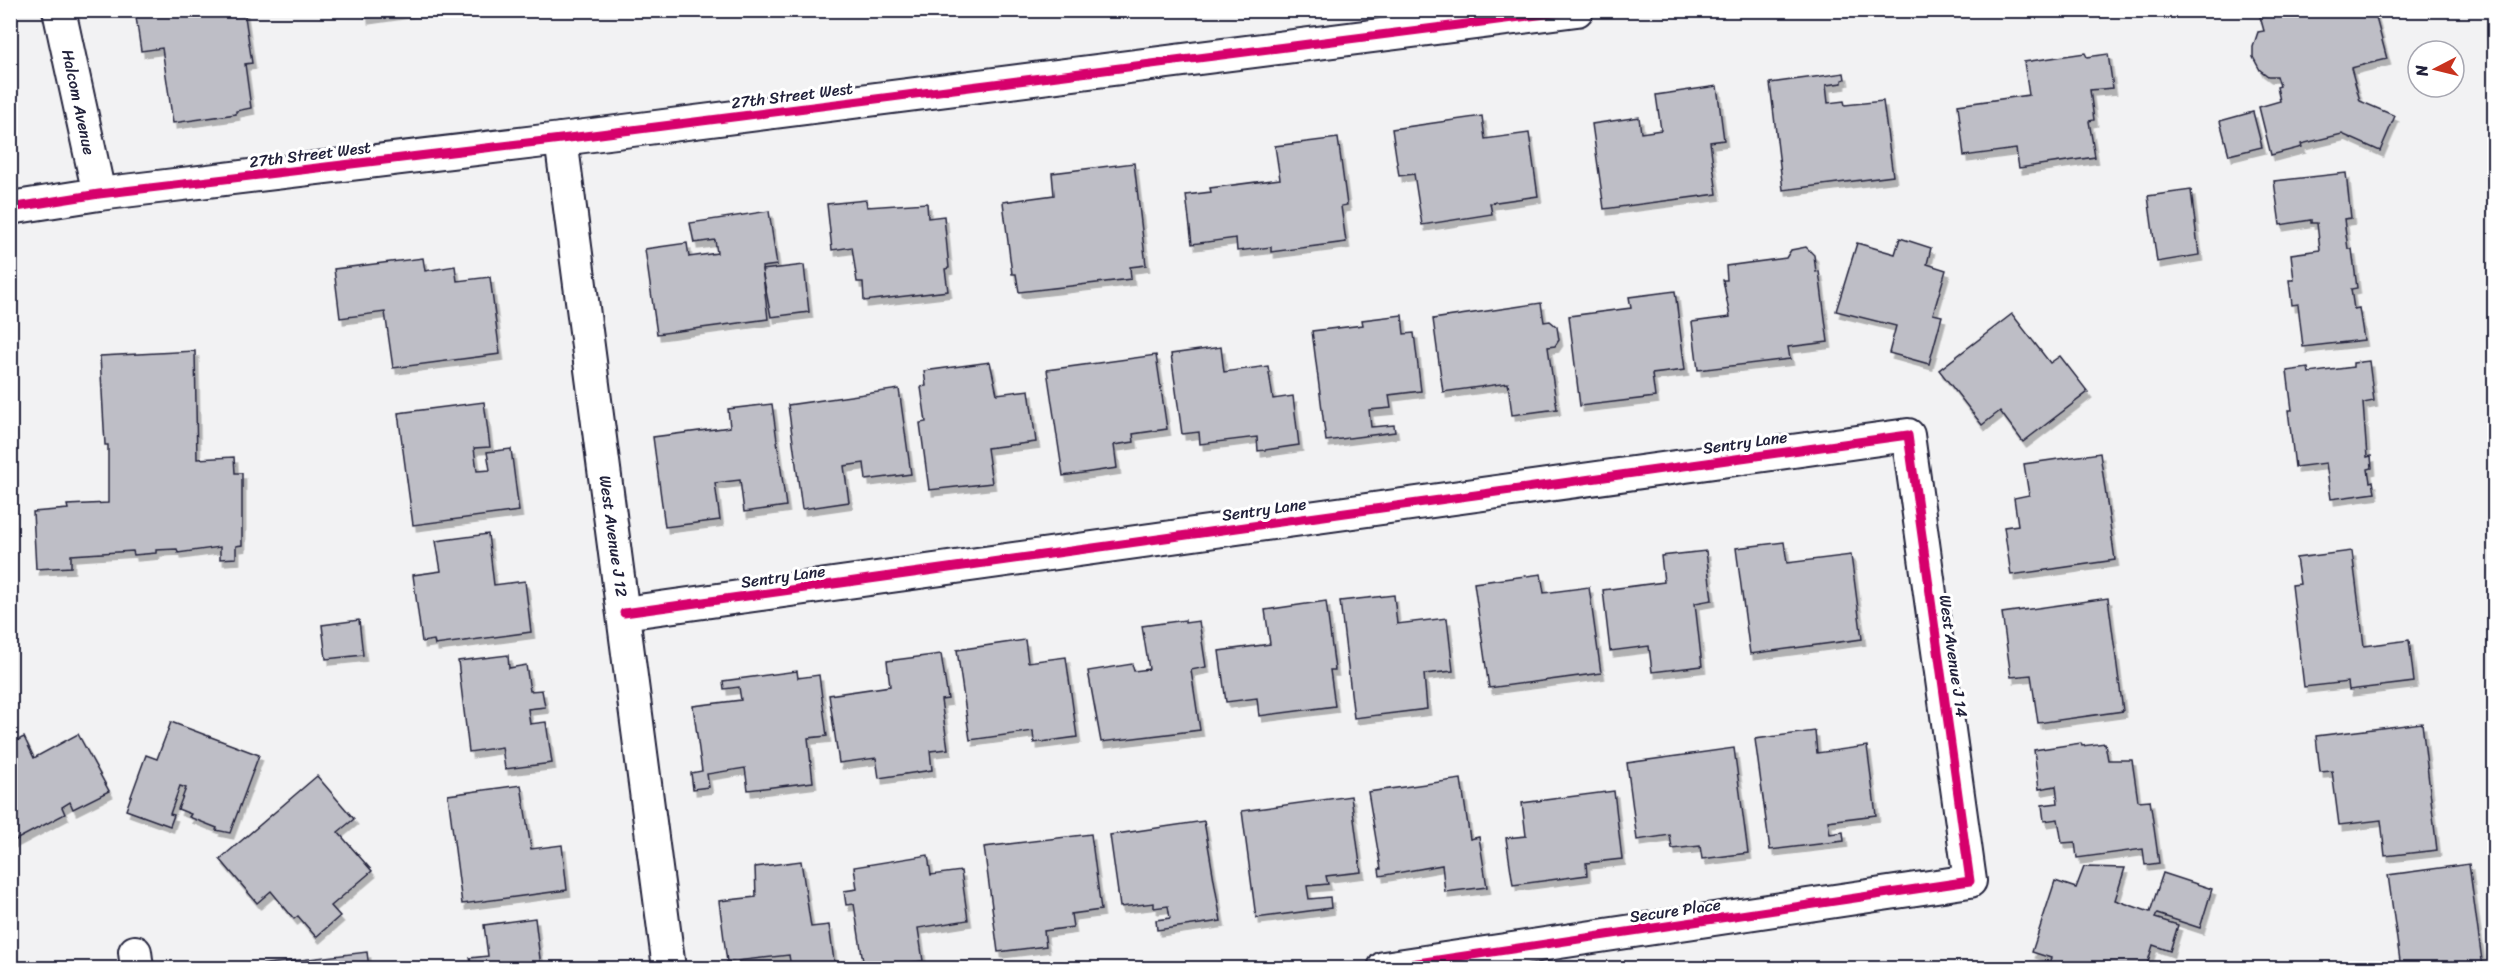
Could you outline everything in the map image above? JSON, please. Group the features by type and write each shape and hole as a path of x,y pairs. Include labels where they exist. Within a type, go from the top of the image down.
{"street":[{"name":"Halcom Avenue","path":"58,10 99,194"},
{"name":"27th Street West","path":"10,208 99,194 561,139 1578,10"},
{"name":"West Avenue J 12","path":"561,139 669,969"},
{"name":"Sentry Lane","path":"624,614 1908,435"},
{"name":"West Avenue J 14","path":"1908,435 1970,881"},
{"name":"Secure Place","path":"1384,969 1970,881"}],"building":[{"path":"135,10 244,10 252,63 245,64 251,108 236,111 236,114 173,123 162,48 141,51"},
{"path":"364,10 420,10 365,18"},
{"path":"2269,10 2352,10 2352,13 2374,10 2387,59 2351,68 2360,101 2395,116 2380,151 2342,134 2301,144 2302,147 2271,155 2259,107 2280,101 2277,87 2280,86 2277,76 2268,76 2260,70 2253,57 2253,47 2258,32 2264,31 2259,13"},
{"path":"2085,53 2087,57 2108,54 2113,88 2090,90 2094,120 2089,121 2095,157 2019,168 2016,149 1964,156 1958,105 2029,95 2024,62"},
{"path":"1844,73 1845,79 1842,83 1826,85 1828,103 1844,101 1845,105 1883,101 1893,176 1783,190 1770,83"},
{"path":"1717,86 1724,140 1710,142 1717,194 1604,209 1592,124 1639,117 1641,133 1661,130 1656,95"},
{"path":"2253,112 2262,147 2229,155 2220,121"},
{"path":"1482,116 1485,139 1529,133 1538,196 1490,203 1492,214 1422,225 1414,174 1399,176 1392,129"},
{"path":"1338,138 1347,205 1341,206 1346,242 1271,252 1271,247 1237,251 1236,238 1192,244 1186,195 1211,192 1210,188 1280,179 1275,146"},
{"path":"1134,163 1146,265 1130,267 1131,279 1019,292 1016,274 1012,274 1003,202 1054,195 1052,173"},
{"path":"2346,173 2351,218 2344,219 2348,249 2352,249 2357,288 2351,289 2354,309 2359,308 2364,340 2303,347 2298,304 2292,305 2289,280 2294,280 2291,254 2320,250 2317,223 2311,223 2311,220 2280,225 2274,181"},
{"path":"2191,190 2199,255 2157,262 2148,196"},
{"path":"866,200 867,207 927,203 928,218 944,216 949,268 945,269 948,291 864,301 863,282 857,282 852,247 832,250 827,204"},
{"path":"769,211 777,265 762,267 768,319 657,334 645,249 687,243 689,257 717,253 715,240 694,243 690,223"},
{"path":"1900,238 1931,248 1927,264 1946,270 1933,314 1942,316 1929,364 1889,353 1896,326 1836,311 1857,243 1895,254"},
{"path":"1806,247 1814,255 1816,272 1819,271 1828,342 1788,347 1790,359 1698,370 1692,322 1730,317 1723,280 1727,280 1726,266 1786,258 1791,250"},
{"path":"423,258 425,271 455,266 457,281 490,277 500,354 393,368 385,312 340,318 334,269"},
{"path":"804,265 809,312 771,317 762,270"},
{"path":"1675,291 1685,370 1652,374 1655,397 1580,406 1569,316 1631,308 1629,297"},
{"path":"1541,303 1544,322 1550,321 1557,327 1559,340 1555,346 1548,347 1557,409 1512,415 1508,383 1443,392 1433,319"},
{"path":"2012,314 2050,363 2060,356 2088,392 2023,442 2000,411 1982,425 1939,370"},
{"path":"1402,315 1404,334 1414,333 1421,391 1389,395 1391,408 1369,410 1371,427 1394,425 1395,432 1326,441 1312,331 1363,325 1362,320"},
{"path":"1221,347 1224,372 1268,366 1273,399 1293,396 1299,445 1258,451 1257,437 1200,444 1199,432 1182,434 1171,354"},
{"path":"195,351 197,459 234,457 235,473 242,473 242,545 236,546 236,558 220,559 220,547 178,553 177,549 156,550 156,553 134,555 133,551 71,555 71,567 36,569 33,512 68,509 67,505 108,503 108,445 105,445 100,356"},
{"path":"1156,355 1167,429 1133,434 1134,442 1114,445 1117,468 1063,476 1047,370"},
{"path":"2369,361 2374,401 2363,403 2367,457 2371,456 2372,468 2368,469 2375,493 2331,499 2326,463 2295,467 2288,410 2292,410 2287,371 2308,368 2309,373 2353,367 2353,363"},
{"path":"990,362 997,394 1029,390 1036,442 987,448 992,483 929,490 920,423 926,422 921,387 926,386 924,371"},
{"path":"899,389 911,474 866,480 864,463 844,466 849,502 802,509 788,405"},
{"path":"484,402 490,447 474,448 477,471 490,470 487,452 511,449 519,511 413,525 398,413"},
{"path":"772,404 786,506 744,512 740,480 715,483 720,520 665,527 653,437 730,427 728,409"},
{"path":"2100,453 2115,560 2011,575 2004,527 2018,525 2014,498 2029,495 2024,464"},
{"path":"488,534 494,585 525,581 531,632 435,645 434,640 422,642 413,575 441,571 436,541"},
{"path":"1784,542 1787,563 1851,555 1862,639 1750,654 1736,548"},
{"path":"1706,551 1712,600 1695,603 1702,666 1652,672 1649,646 1610,651 1603,590 1664,582 1661,556"},
{"path":"2352,551 2364,646 2409,640 2414,682 2349,690 2348,682 2304,687 2292,585 2300,584 2296,558"},
{"path":"1541,574 1544,593 1589,587 1601,673 1489,688 1474,583"},
{"path":"1394,595 1397,624 1447,618 1453,671 1424,674 1427,709 1354,718 1340,601"},
{"path":"2108,598 2123,711 2038,723 2031,675 2011,677 2002,613"},
{"path":"1326,601 1335,670 1330,670 1335,706 1259,716 1257,698 1226,702 1219,651 1270,644 1265,610"},
{"path":"359,620 363,655 326,659 322,625"},
{"path":"1185,620 1185,623 1199,621 1206,667 1191,670 1200,730 1101,742 1088,671 1132,664 1134,671 1149,669 1142,626"},
{"path":"1025,640 1028,662 1066,657 1077,737 1034,743 1033,731 970,740 957,650"},
{"path":"941,654 948,699 941,700 948,749 930,751 932,770 879,778 876,758 839,763 829,695 890,686 887,661"},
{"path":"508,655 509,668 526,665 530,691 542,690 545,707 528,709 530,724 546,722 552,763 505,769 502,747 469,752 458,661"},
{"path":"797,671 798,678 819,675 827,736 808,738 813,782 748,790 745,768 707,774 709,787 693,789 691,773 702,771 693,706 741,700 739,687 724,689 723,681"},
{"path":"171,722 259,755 230,833 216,830 217,828 189,817 191,814 178,809 186,788 180,786 170,814 174,815 170,826 126,810 146,755 157,759"},
{"path":"2422,723 2437,850 2385,856 2381,820 2339,825 2332,771 2320,772 2316,736"},
{"path":"1815,731 1817,753 1867,746 1876,815 1828,821 1830,834 1843,832 1844,841 1770,850 1755,739"},
{"path":"78,734 109,791 73,809 70,802 62,807 65,814 10,843 10,744 24,737 34,758"},
{"path":"2081,743 2082,746 2105,743 2108,760 2132,760 2138,801 2150,800 2159,863 2145,865 2143,849 2077,858 2075,842 2062,843 2058,819 2044,821 2042,805 2058,803 2056,786 2039,789 2034,750"},
{"path":"1734,748 1748,853 1702,859 1700,846 1672,849 1670,835 1637,840 1627,763"},
{"path":"317,776 354,819 338,832 372,871 331,906 340,916 316,937 298,916 294,919 271,891 257,903 220,859"},
{"path":"1461,779 1470,839 1479,837 1487,887 1445,892 1442,865 1380,876 1379,869 1381,869 1368,792"},
{"path":"521,785 531,849 562,845 567,890 462,904 448,795"},
{"path":"1614,791 1622,859 1586,863 1587,875 1513,885 1506,838 1526,836 1522,803"},
{"path":"1351,796 1361,872 1326,876 1328,884 1307,886 1309,899 1330,897 1331,908 1256,918 1242,811"},
{"path":"1204,821 1221,921 1157,930 1156,920 1170,918 1168,906 1154,908 1154,903 1120,907 1110,835"},
{"path":"1091,834 1101,910 1071,914 1073,927 1044,931 1046,946 998,952 984,847"},
{"path":"928,855 931,875 961,871 968,920 918,928 923,961 864,968 854,904 846,905 844,891 857,889 854,867"},
{"path":"801,861 811,927 829,925 835,968 791,968 789,955 727,962 719,901 756,897 755,867"},
{"path":"2469,864 2483,968 2401,968 2388,875"},
{"path":"2084,867 2125,868 2115,900 2150,912 2163,873 2212,889 2200,928 2157,914 2155,918 2178,925 2170,951 2153,945 2146,968 2047,968 2051,958 2032,952 2055,881 2076,888"},
{"path":"535,918 541,967 576,963 577,968 472,968 470,958 488,956 484,925"},
{"path":"367,952 369,968 250,968 250,966"}],"cycle path":[{"path":"10,208 99,194 561,139 1577,10"},
{"path":"624,613 1908,435 1970,881 1384,968"}]}
